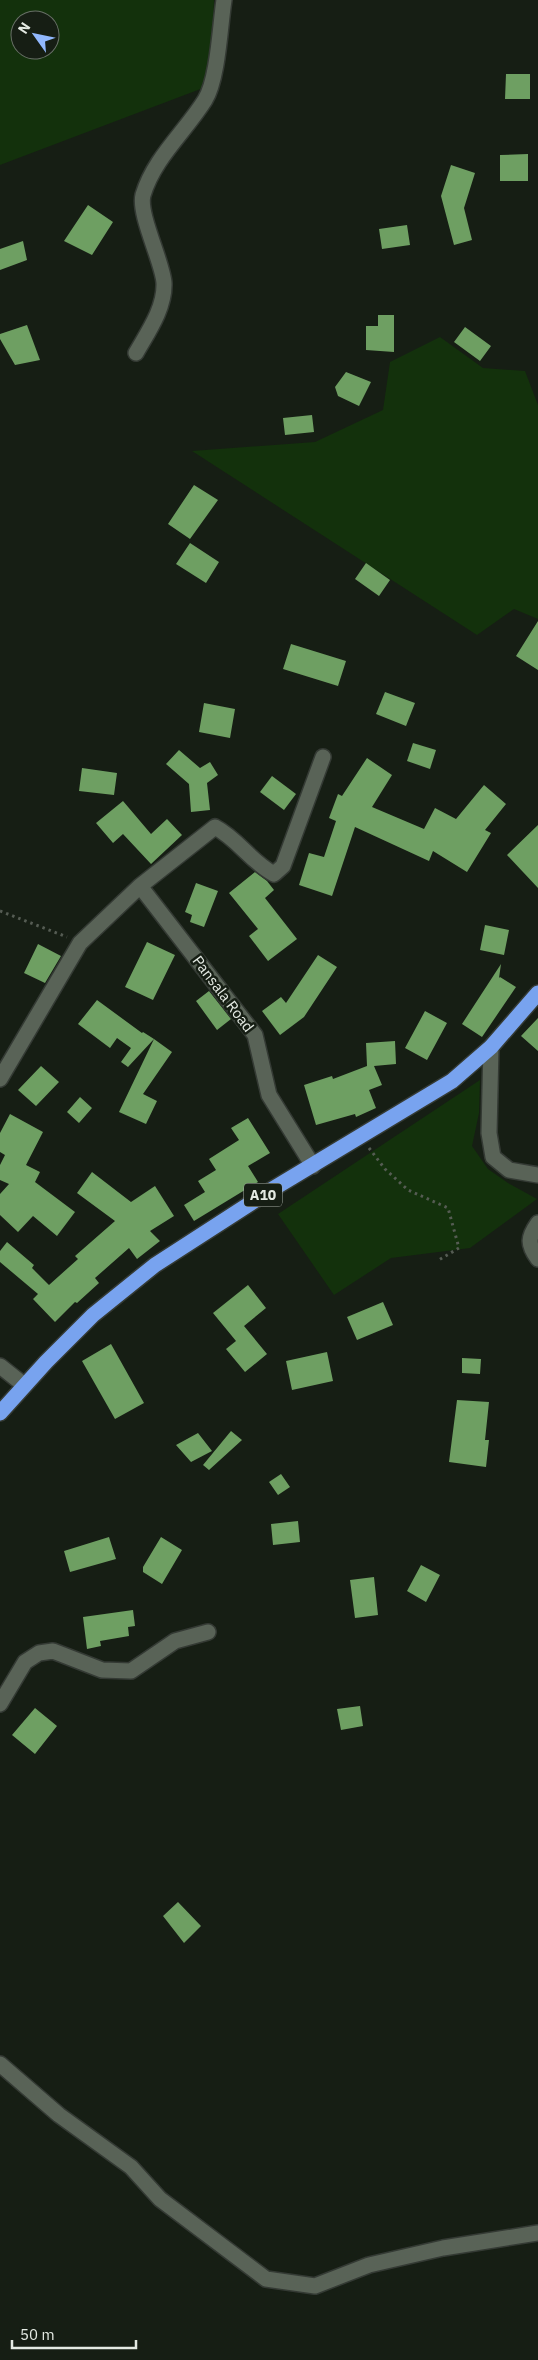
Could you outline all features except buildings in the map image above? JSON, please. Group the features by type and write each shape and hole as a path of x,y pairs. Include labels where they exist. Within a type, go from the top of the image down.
{"highway":[{"name":"A10","path":"0,1414 24,1385 93,1315 155,1265 202,1233 452,1081 490,1047 538,993"}],"street":[{"path":"136,353 162,305 164,283 150,237 142,197 159,160 206,99 214,70 224,0"},
{"path":"0,1079 80,943 140,886 215,827 228,834 265,870 274,874 283,866 322,757"},
{"name":"Pansala Road","path":"140,886 255,1035 269,1095 313,1166"},
{"path":"490,1047 489,1133 492,1156 509,1170 538,1175"},
{"path":"538,1223 529,1237 529,1243 538,1258"},
{"path":"0,1366 24,1385"},
{"path":"0,1704 25,1662 39,1653 53,1652 102,1670 131,1671 175,1641 208,1632"},
{"path":"0,2064 59,2115 131,2167 160,2199 266,2279 315,2286 369,2266 443,2248 538,2233"}],"path":[{"path":"0,911 80,943"},
{"path":"361,1137 385,1169 408,1190 448,1208 459,1248 438,1261"}],"green space":[{"path":"0,0 214,0 211,85 0,165"},
{"path":"440,337 483,368 525,371 538,405 538,619 514,609 477,635 192,451 315,442 383,410 390,362"},
{"path":"480,1080 479,1113 472,1146 488,1169 537,1199 470,1248 391,1258 334,1295 278,1214"}]}
